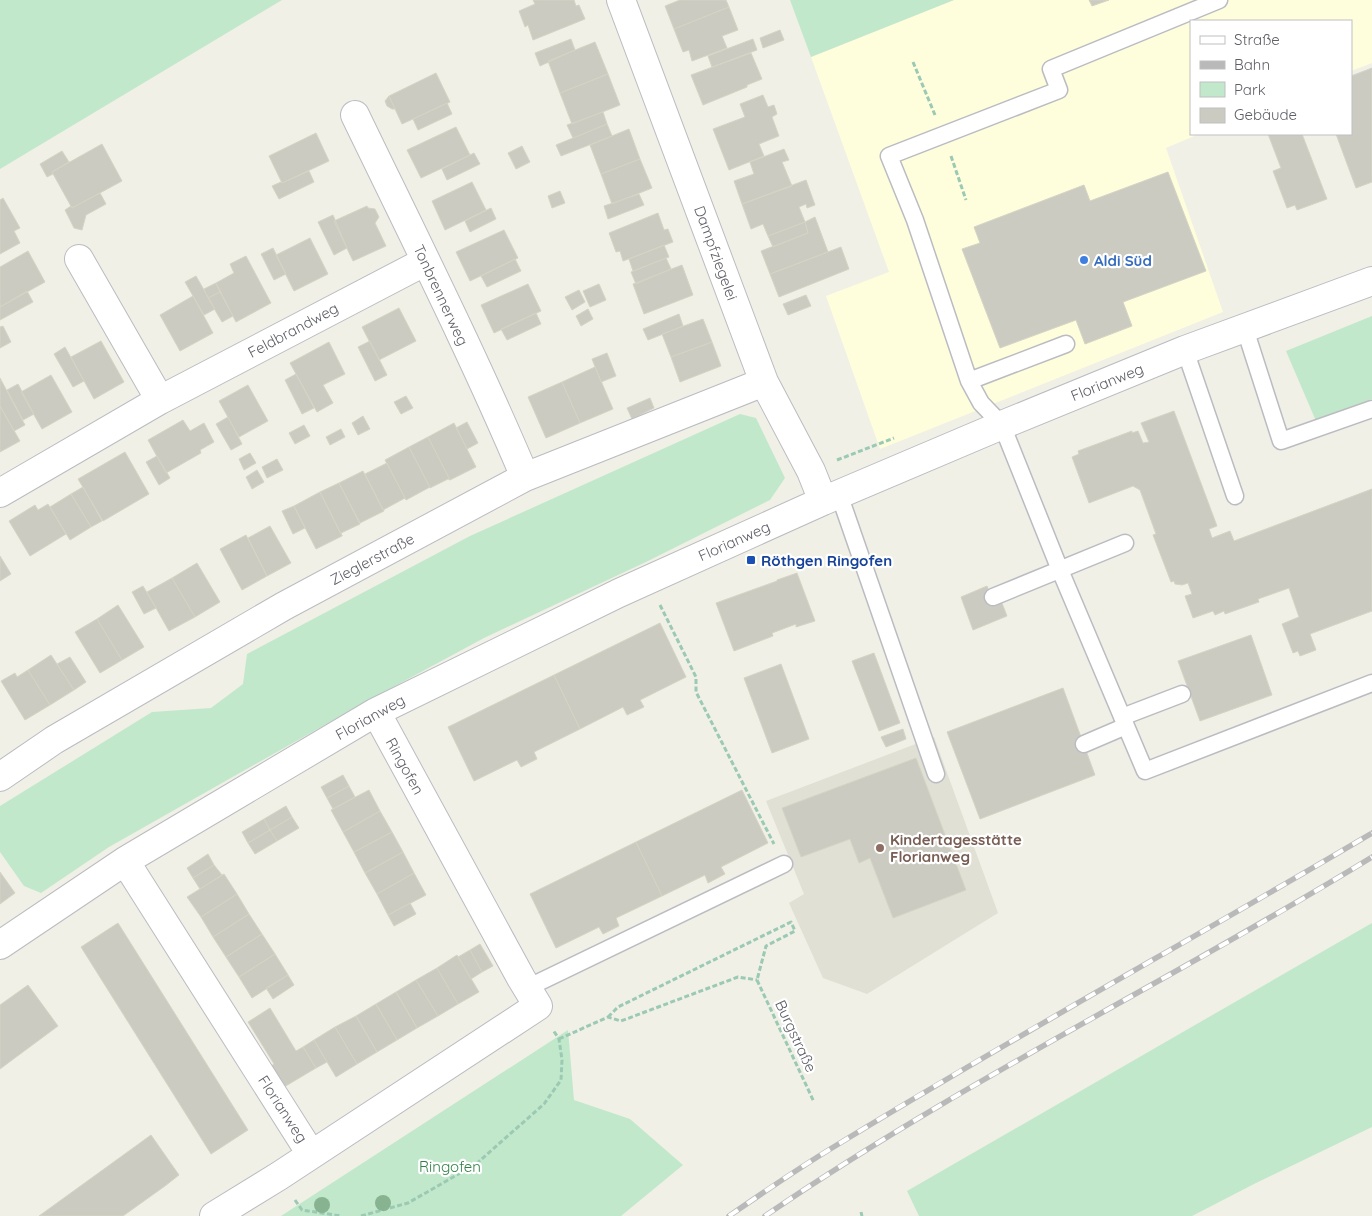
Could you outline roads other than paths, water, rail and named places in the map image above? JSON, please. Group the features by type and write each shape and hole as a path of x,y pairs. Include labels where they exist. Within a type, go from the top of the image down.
{"street":[{"name":"Dampfziegelei","path":"621,0 764,382 811,471 831,498"},
{"name":"Tonbrennerweg","path":"354,115 426,261 525,477"},
{"path":"79,259 160,400"},
{"name":"Feldbrandweg","path":"0,493 160,400 426,261"},
{"name":"Florianweg","path":"0,945 124,861 376,712 648,579 1002,425 1185,350 1372,281"},
{"name":"Zieglerstraße","path":"0,777 54,740 284,606 525,477 764,382"},
{"name":"Ringofen","path":"214,1216 538,1006 376,712"},
{"name":"Florianweg","path":"124,861 311,1154"}],"lane":[{"path":"1219,0 1051,69 1059,90 889,156 915,220 969,381 981,403 1002,425 1060,570 1145,771 1372,682"},
{"path":"1244,329 1281,442 1372,409"},
{"path":"969,381 1066,344"},
{"path":"1185,350 1235,496"},
{"path":"831,498 936,774"},
{"path":"993,597 1125,543"},
{"path":"1084,744 1124,721 1182,694"},
{"path":"527,988 784,864"}],"railway":[{"path":"729,1216 814,1159 894,1110 1372,833"},
{"path":"765,1216 839,1167 990,1076 1220,946 1372,857"}],"place":[{"name":"Aldi Süd","path":"1084,260"},
{"name":"Röthgen Ringofen","path":"751,560"},
{"name":"Kindertagesstätte Florianweg","path":"880,848"}]}
